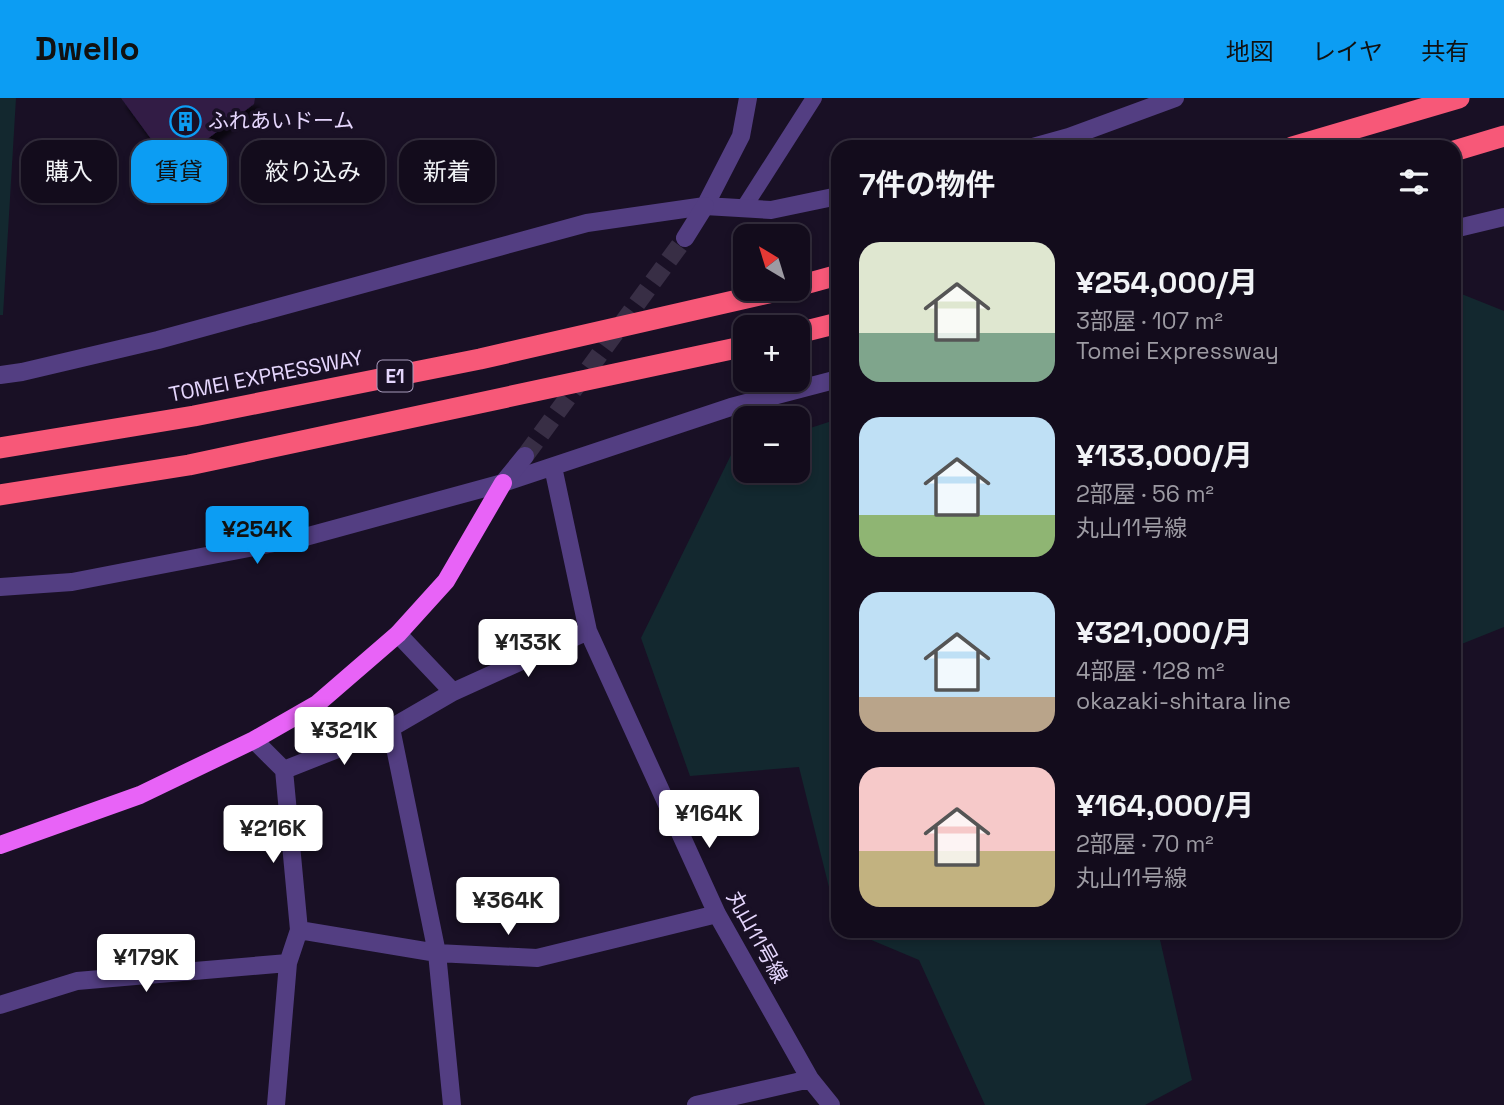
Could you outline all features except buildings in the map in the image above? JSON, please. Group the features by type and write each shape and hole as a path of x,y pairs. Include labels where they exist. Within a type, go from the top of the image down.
{"highway":[{"path":"1316,140 1459,98"},
{"path":"1461,149 1504,136"},
{"path":"810,283 831,277"},
{"name":"TOMEI EXPRESSWAY","path":"0,448 194,416 467,362 734,301"},
{"path":"810,330 831,325"},
{"name":"E1","path":"0,495 189,465 733,349"}],"main road":[{"path":"0,845 140,794 254,740 317,704 398,634 446,581 503,483"}],"street":[{"path":"685,238 705,206 741,136 748,98"},
{"path":"1058,140 1175,98"},
{"path":"0,375 158,340 587,223 705,206 771,210 831,197"},
{"path":"1461,227 1504,218"},
{"path":"0,587 72,582 305,537 503,483 731,407 831,381"},
{"path":"503,483 525,457"},
{"name":"丸山11号線","path":"553,467 588,631 717,914 810,1079 831,1105"},
{"path":"284,770 391,728 453,692 588,631"},
{"path":"398,634 453,692"},
{"path":"391,728 437,953 452,1105"},
{"path":"254,740 284,770 299,930 288,963 276,1105"},
{"path":"299,930 437,953 537,958 717,914"},
{"path":"0,1005 77,981 288,963"},
{"path":"696,1105 810,1079"}],"lane":[{"path":"744,209 814,98"}],"shaded area":[{"path":"0,98 16,98 3,315 0,315"},
{"path":"1461,294 1504,311 1504,627 1461,644"},
{"path":"831,421 831,895 799,767 690,776 641,638 733,454 733,483 810,483 810,428"},
{"path":"867,938 1160,938 1192,1080 1145,1105 985,1105 919,960"}],"tunnel":[{"path":"525,456 685,238"}],"place":[{"name":"ふれあいドーム","path":"185,121"}]}
